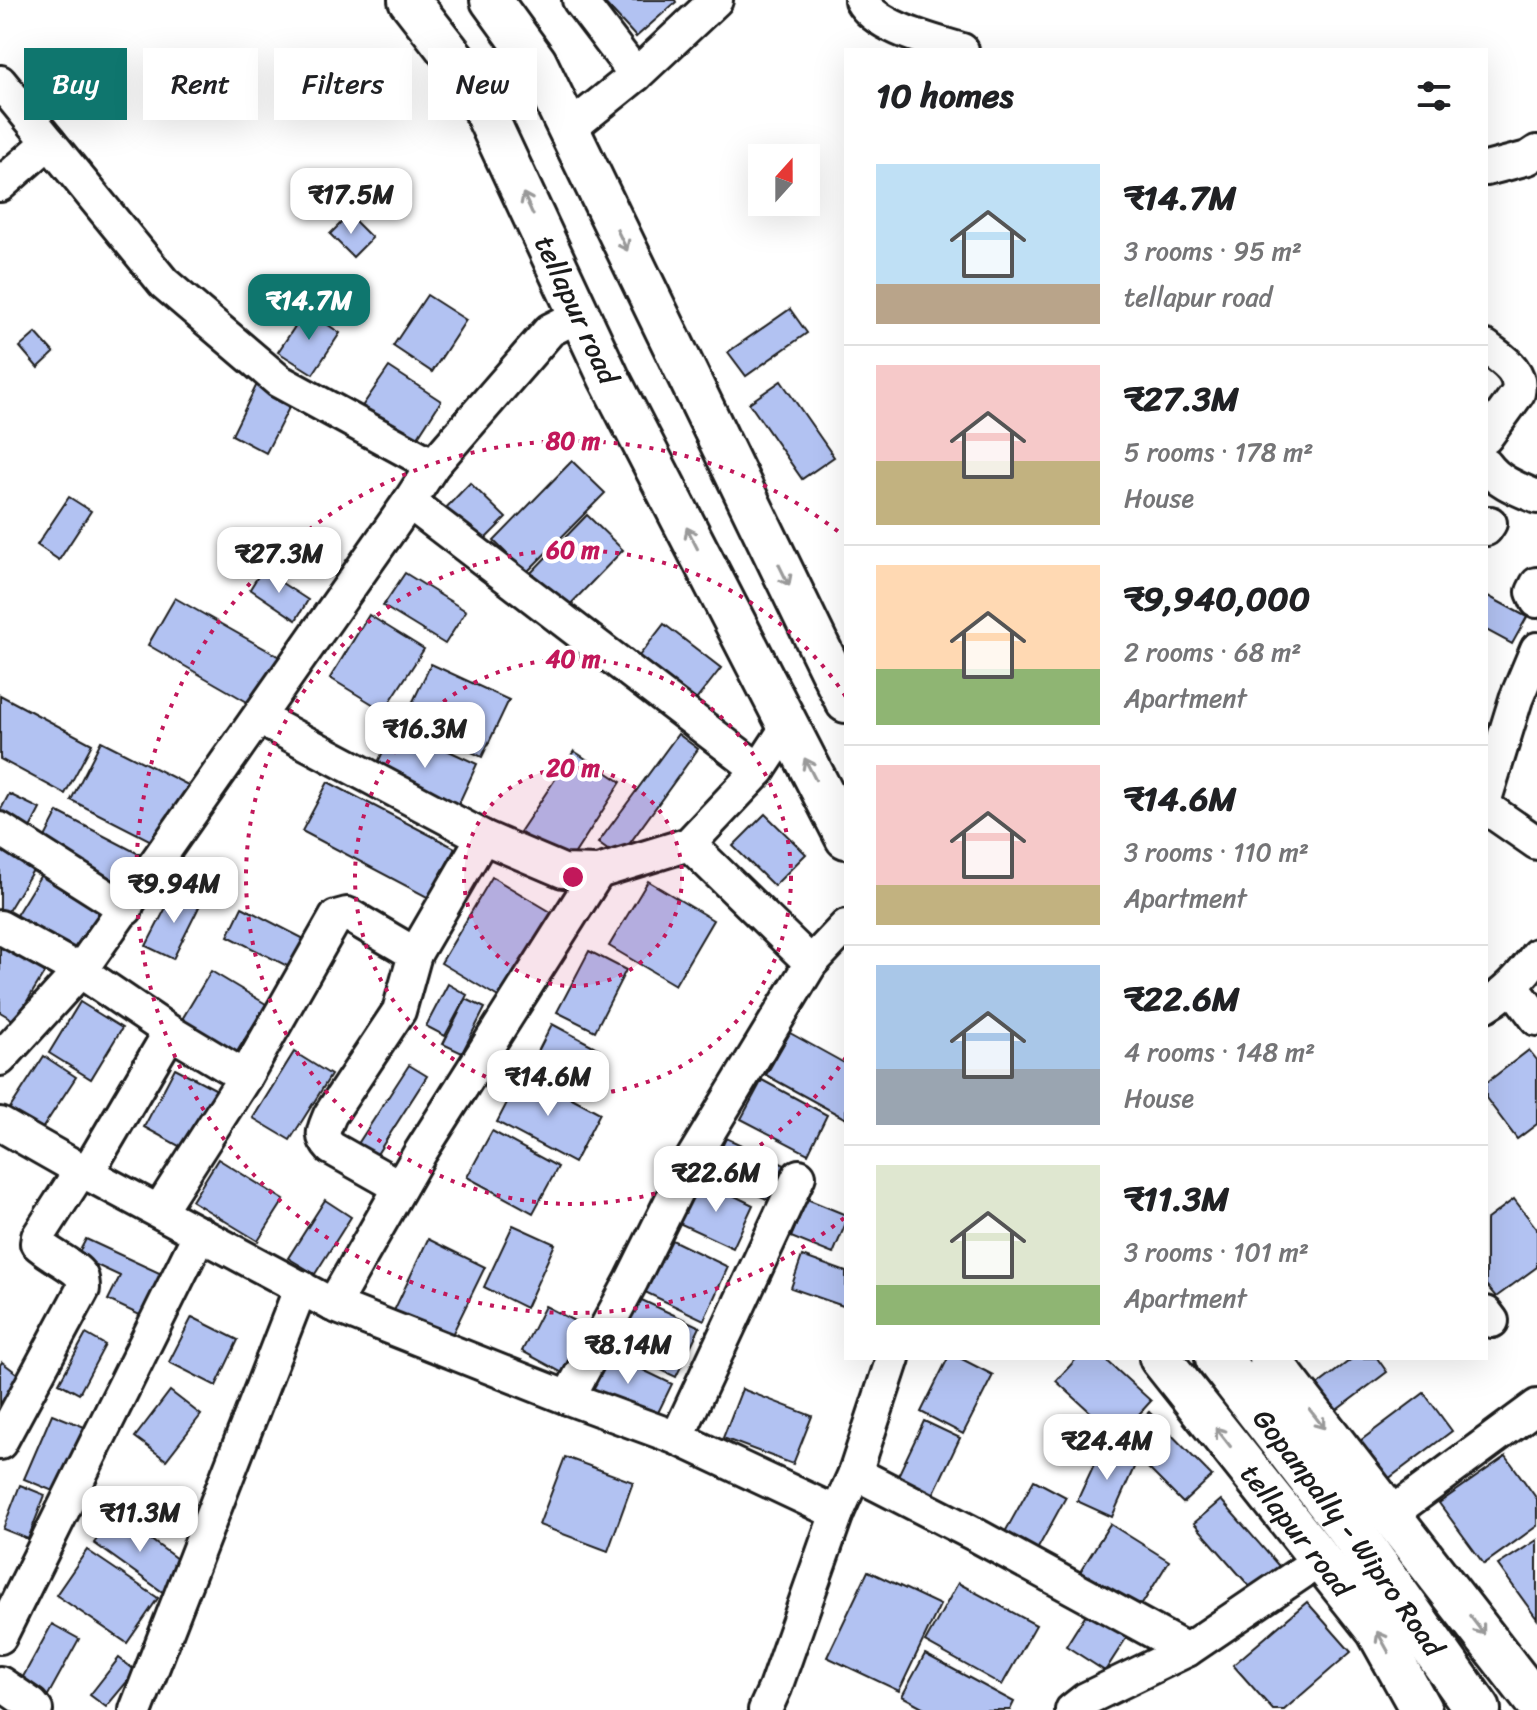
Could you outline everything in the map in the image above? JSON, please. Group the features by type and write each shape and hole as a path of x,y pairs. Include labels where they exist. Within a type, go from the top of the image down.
{"main road":[{"name":"Gopanpally - Wipro Road","path":"1220,1360 1355,1536 1478,1710"}],"street":[{"name":"tellapur road","path":"409,0 468,76 609,378 844,834"},
{"path":"491,0 536,62 842,683"},
{"path":"579,0 626,83"},
{"path":"569,129 626,83 716,0"},
{"path":"861,0 866,9 884,21 922,38 955,48"},
{"path":"0,82 164,283 279,381 433,465"},
{"path":"0,185 49,142"},
{"path":"1488,169 1534,159"},
{"path":"0,1059 80,971 126,909 433,465 550,330 580,315"},
{"path":"1488,349 1511,367 1518,376 1520,386 1488,434"},
{"path":"1488,468 1512,487 1537,497"},
{"path":"409,502 759,770"},
{"path":"1537,584 1533,592 1537,601"},
{"path":"1488,790 1516,699 1537,649"},
{"path":"259,718 483,837 563,871 598,872 689,844 759,770 788,726"},
{"path":"1488,808 1537,843"},
{"path":"0,829 126,909"},
{"path":"400,1187 331,1148 324,1140 323,1132 330,1115 399,1011 415,954 483,837"},
{"path":"689,844 811,963"},
{"path":"333,1305 400,1187 598,872"},
{"path":"159,1211 245,1077 336,917 347,914 415,954"},
{"path":"0,927 80,971 170,1032 245,1077"},
{"path":"568,1398 632,1280 691,1161 811,963 844,928"},
{"path":"1488,1004 1512,986 1537,955"},
{"path":"1512,986 1537,1019"},
{"path":"0,1443 83,1289 80,1273 43,1250 37,1243 38,1237 84,1171 170,1032"},
{"path":"0,1124 333,1305 677,1438 837,1513"},
{"path":"677,1438 799,1176"},
{"path":"0,1637 200,1233"},
{"path":"136,1710 301,1287"},
{"path":"765,1710 837,1513 855,1473 892,1360"},
{"name":"tellapur road","path":"1162,1360 1377,1631 1421,1710"},
{"path":"1271,1360 1537,1704"},
{"path":"1391,1514 1537,1406"},
{"path":"855,1473 1187,1650"},
{"path":"1072,1710 1086,1699 1187,1650 1320,1560"},
{"path":"0,1683 36,1710"}],"building":[{"path":"602,0 675,0 676,2 636,37"},
{"path":"349,215 372,238 353,257 330,234"},
{"path":"427,295 466,320 432,372 393,346"},
{"path":"790,309 807,333 746,376 728,352"},
{"path":"306,310 340,333 313,374 278,352"},
{"path":"36,333 54,353 38,368 20,347"},
{"path":"389,367 441,401 414,443 361,408"},
{"path":"781,381 834,457 802,479 749,403"},
{"path":"258,382 293,400 266,453 232,435"},
{"path":"572,461 605,493 526,573 494,541"},
{"path":"470,483 506,518 477,547 441,513"},
{"path":"69,497 91,511 59,560 37,545"},
{"path":"587,515 623,550 561,614 525,579"},
{"path":"262,570 308,600 296,620 250,589"},
{"path":"405,573 466,611 445,644 383,606"},
{"path":"1488,596 1527,617 1512,644 1488,631"},
{"path":"175,598 283,659 256,707 148,645"},
{"path":"369,615 424,649 384,711 330,678"},
{"path":"664,624 721,668 689,709 632,665"},
{"path":"431,664 509,700 482,757 404,720"},
{"path":"0,695 92,744 65,794 0,759"},
{"path":"395,726 477,764 454,814 372,775"},
{"path":"678,734 698,749 619,858 598,843"},
{"path":"101,741 192,787 161,846 71,800"},
{"path":"574,751 621,782 568,864 520,832"},
{"path":"328,782 455,848 429,898 302,831"},
{"path":"9,794 40,809 29,830 0,816"},
{"path":"58,812 139,854 123,887 41,845"},
{"path":"765,814 806,854 774,886 733,846"},
{"path":"0,850 33,870 5,916 0,913"},
{"path":"42,873 103,910 71,963 10,925"},
{"path":"492,877 556,915 505,1001 441,963"},
{"path":"648,881 713,920 675,985 609,946"},
{"path":"175,890 201,903 173,959 146,946"},
{"path":"242,907 312,943 297,971 228,936"},
{"path":"0,942 46,970 15,1021 0,1012"},
{"path":"589,951 626,970 595,1031 557,1012"},
{"path":"211,971 266,1004 235,1055 181,1021"},
{"path":"448,984 467,995 445,1036 426,1026"},
{"path":"466,999 485,1008 462,1053 443,1044"},
{"path":"80,1002 122,1028 91,1079 49,1053"},
{"path":"552,1024 599,1049 575,1095 528,1071"},
{"path":"790,1033 844,1063 844,1118 766,1075"},
{"path":"1529,1050 1537,1060 1537,1124 1517,1139 1488,1101 1488,1081"},
{"path":"294,1052 331,1075 290,1140 253,1118"},
{"path":"44,1056 76,1077 36,1138 5,1116"},
{"path":"409,1065 427,1076 372,1162 354,1150"},
{"path":"175,1068 219,1091 188,1151 144,1127"},
{"path":"523,1072 600,1113 574,1163 497,1122"},
{"path":"762,1080 827,1115 808,1154 741,1119"},
{"path":"492,1131 558,1167 533,1213 467,1177"},
{"path":"726,1138 789,1167 773,1202 710,1173"},
{"path":"218,1159 284,1200 258,1241 192,1201"},
{"path":"700,1179 753,1205 733,1248 679,1223"},
{"path":"807,1199 844,1214 844,1228 833,1254 791,1237"},
{"path":"1514,1199 1537,1229 1537,1267 1496,1297 1488,1287 1488,1218"},
{"path":"325,1200 351,1217 315,1274 288,1258"},
{"path":"513,1225 555,1244 526,1308 484,1287"},
{"path":"668,1238 728,1267 704,1320 643,1291"},
{"path":"86,1239 168,1277 148,1319 108,1300 120,1276 77,1256"},
{"path":"428,1239 485,1267 447,1345 391,1317"},
{"path":"802,1256 844,1271 844,1306 791,1288"},
{"path":"633,1296 700,1327 676,1377 610,1346"},
{"path":"545,1306 590,1329 566,1375 522,1351"},
{"path":"192,1317 238,1340 216,1386 169,1362"},
{"path":"86,1334 105,1345 79,1394 59,1383"},
{"path":"602,1350 672,1384 654,1421 584,1387"},
{"path":"947,1360 964,1360 993,1375 963,1434 921,1412"},
{"path":"1075,1360 1106,1360 1151,1401 1118,1437 1056,1381"},
{"path":"1350,1360 1378,1360 1387,1372 1330,1415 1311,1390"},
{"path":"2,1362 23,1378 0,1411 0,1365"},
{"path":"742,1389 812,1416 793,1464 723,1438"},
{"path":"170,1391 201,1415 166,1460 135,1437"},
{"path":"1424,1393 1452,1431 1388,1479 1360,1441"},
{"path":"1149,1412 1212,1476 1183,1503 1120,1440"},
{"path":"52,1414 92,1430 65,1496 24,1479"},
{"path":"924,1421 960,1438 932,1497 896,1480"},
{"path":"1102,1447 1136,1463 1112,1517 1077,1501"},
{"path":"1506,1456 1537,1499 1537,1526 1484,1564 1439,1503"},
{"path":"565,1457 633,1482 608,1551 539,1525"},
{"path":"1034,1480 1066,1497 1037,1550 1005,1532"},
{"path":"20,1485 45,1495 28,1539 3,1529"},
{"path":"1221,1500 1285,1573 1258,1596 1194,1523"},
{"path":"116,1514 185,1565 164,1593 94,1543"},
{"path":"1110,1524 1169,1561 1139,1609 1080,1572"},
{"path":"1537,1540 1537,1619 1498,1565"},
{"path":"87,1550 158,1598 127,1643 56,1595"},
{"path":"868,1571 940,1605 899,1691 827,1657"},
{"path":"958,1583 1036,1625 1002,1685 925,1642"},
{"path":"1307,1602 1351,1652 1284,1710 1273,1710 1233,1665"},
{"path":"1093,1603 1132,1629 1105,1671 1066,1646"},
{"path":"52,1624 79,1639 46,1699 19,1684"},
{"path":"925,1654 1014,1702 1010,1710 928,1710 902,1696"},
{"path":"119,1658 136,1671 106,1707 90,1695"}]}
